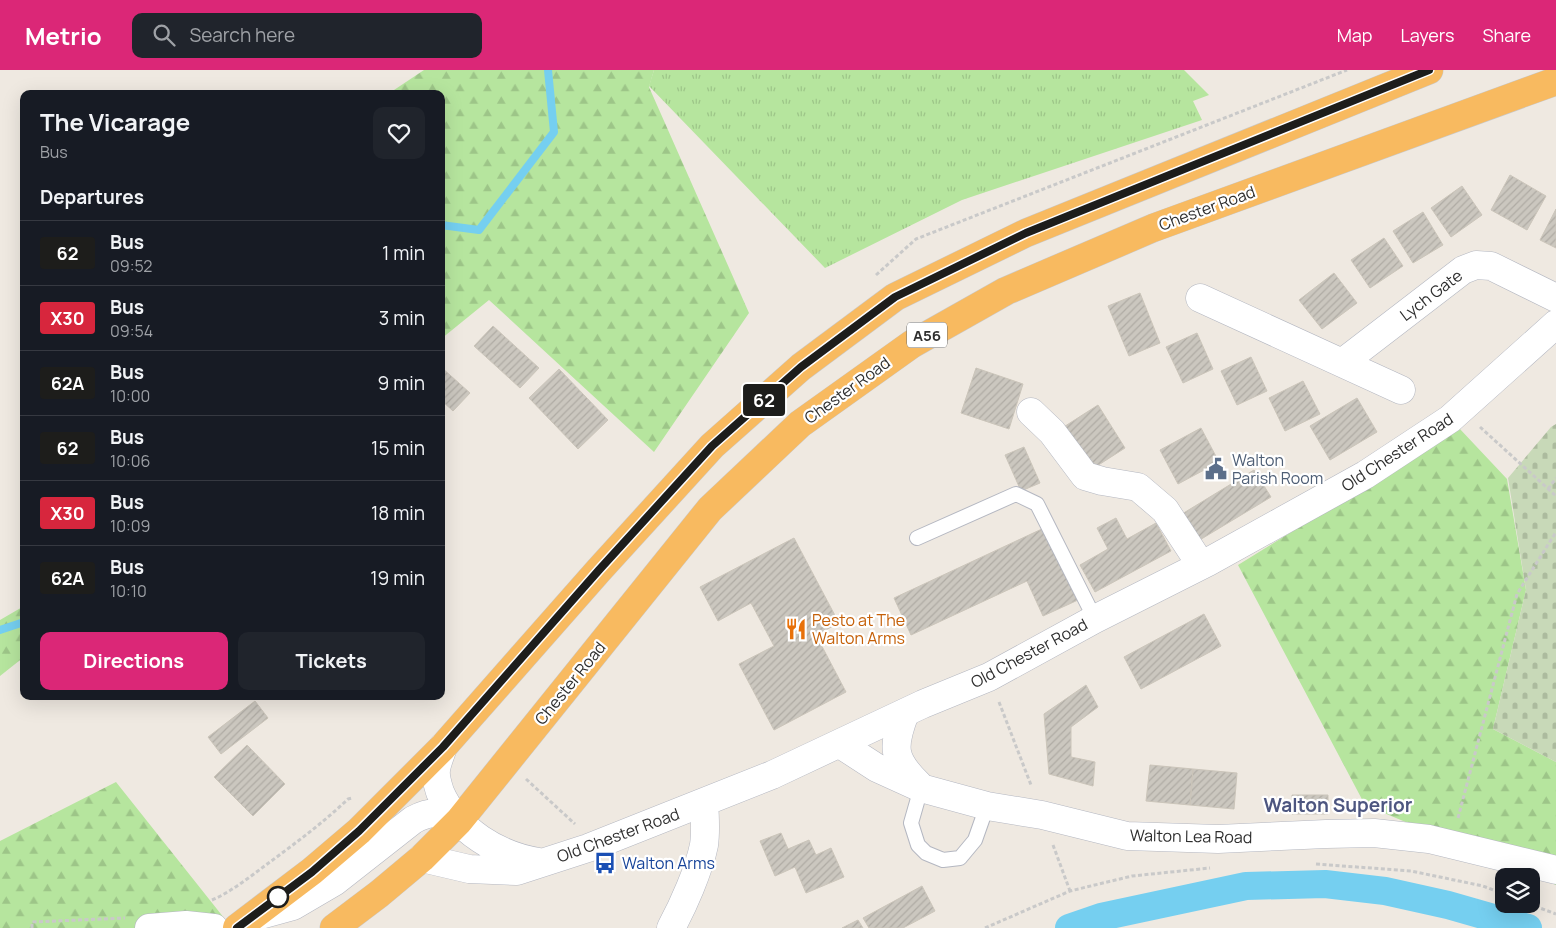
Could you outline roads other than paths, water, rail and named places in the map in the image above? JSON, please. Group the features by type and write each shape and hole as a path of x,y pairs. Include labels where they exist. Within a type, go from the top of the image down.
{"highway":[{"path":"245,922 312,872 359,831 443,747 599,570 712,446 801,367 895,297 1026,233 1429,70"},
{"name":"Chester Road","path":"334,928 422,858 459,821 710,509 800,424 912,344 1006,291 1153,228 1556,81"}],"street":[{"name":"Lych Gate","path":"1342,363 1463,270 1476,265 1491,266 1556,298"},
{"path":"1200,298 1401,390"},
{"name":"Old Chester Road","path":"459,821 482,840 497,849 528,860 542,862 588,848 772,774 923,704 990,677 1365,475 1450,419 1556,324"},
{"path":"1031,412 1052,432 1085,476 1138,487 1164,510 1200,565"},
{"path":"905,713 897,734 896,753 909,776 921,788"},
{"name":"Walton Lea Road","path":"840,744 877,768 921,788 987,806 1042,815 1127,836 1218,840 1374,833 1429,839 1556,870"},
{"path":"443,747 436,770 438,785 444,801 459,821"},
{"path":"669,925 698,867 704,844 706,820 704,802"},
{"path":"245,922 293,906 334,882 413,820 426,813 442,813 459,821"},
{"path":"422,858 469,869 517,871 542,862"},
{"name":"A56","path":"326,928 379,894"},
{"path":"140,923 214,928"}],"lane":[{"path":"917,538 1016,494 1037,504 1095,619"},
{"path":"921,788 911,823 918,845 926,853 944,860 960,858 976,840 987,806"}],"waterway":[{"path":"445,226 479,230 554,132 548,70"},
{"path":"0,630 20,623"},
{"path":"1069,928 1101,917 1246,886 1325,884 1385,891 1448,905 1528,928"}],"place":[{"name":"Walton Parish Room","path":"1216,469"},
{"name":"Pesto at The Walton Arms","path":"796,629"},
{"name":"Walton Arms","path":"605,863"}],"district":[{"name":"Walton Superior","path":"1338,805"}]}
